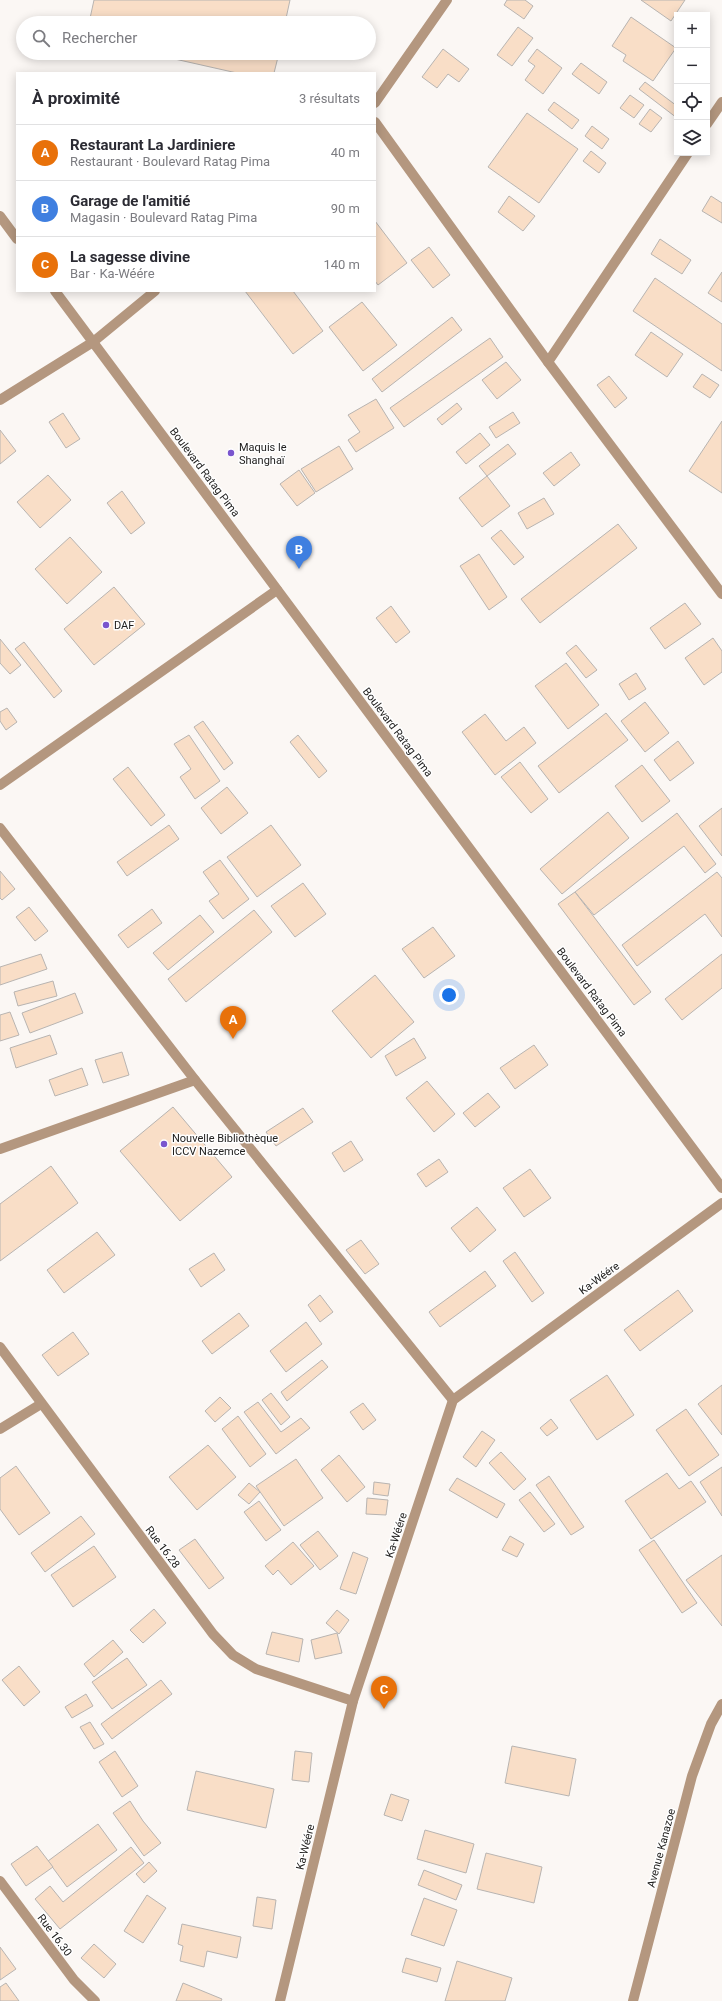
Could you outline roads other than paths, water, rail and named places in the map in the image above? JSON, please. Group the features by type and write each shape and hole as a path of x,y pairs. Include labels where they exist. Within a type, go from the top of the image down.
{"street":[{"path":"376,102 447,0"},
{"path":"710,120 722,102"},
{"path":"376,123 548,362 722,594"},
{"path":"548,362 686,156"},
{"path":"0,216 16,238"},
{"name":"Boulevard Ratag Pima","path":"56,292 722,1188"},
{"path":"0,400 93,342 153,292"},
{"path":"0,785 277,590"},
{"path":"0,828 195,1080 453,1400"},
{"path":"0,1149 195,1080"},
{"name":"Ka-Wéére","path":"280,2001 353,1701 453,1400 722,1203"},
{"name":"Rue 16.28","path":"0,1347 213,1634 233,1655 256,1669 353,1701"},
{"path":"0,1429 41,1404"},
{"name":"Avenue Kanazoe","path":"633,2001 692,1776 711,1724 722,1704"},
{"name":"Rue 16.30","path":"0,1881 74,1980 95,2001"}],"place":[{"name":"Maquis le Shanghaï","path":"231,453"},
{"name":"Garage de l'amitié","path":"299,569"},
{"name":"DAF","path":"106,625"},
{"name":"Restaurant La Jardiniere","path":"233,1039"},
{"name":"Nouvelle Bibliothèque ICCV Nazemce","path":"164,1144"},
{"name":"La sagesse divine","path":"384,1709"}]}
